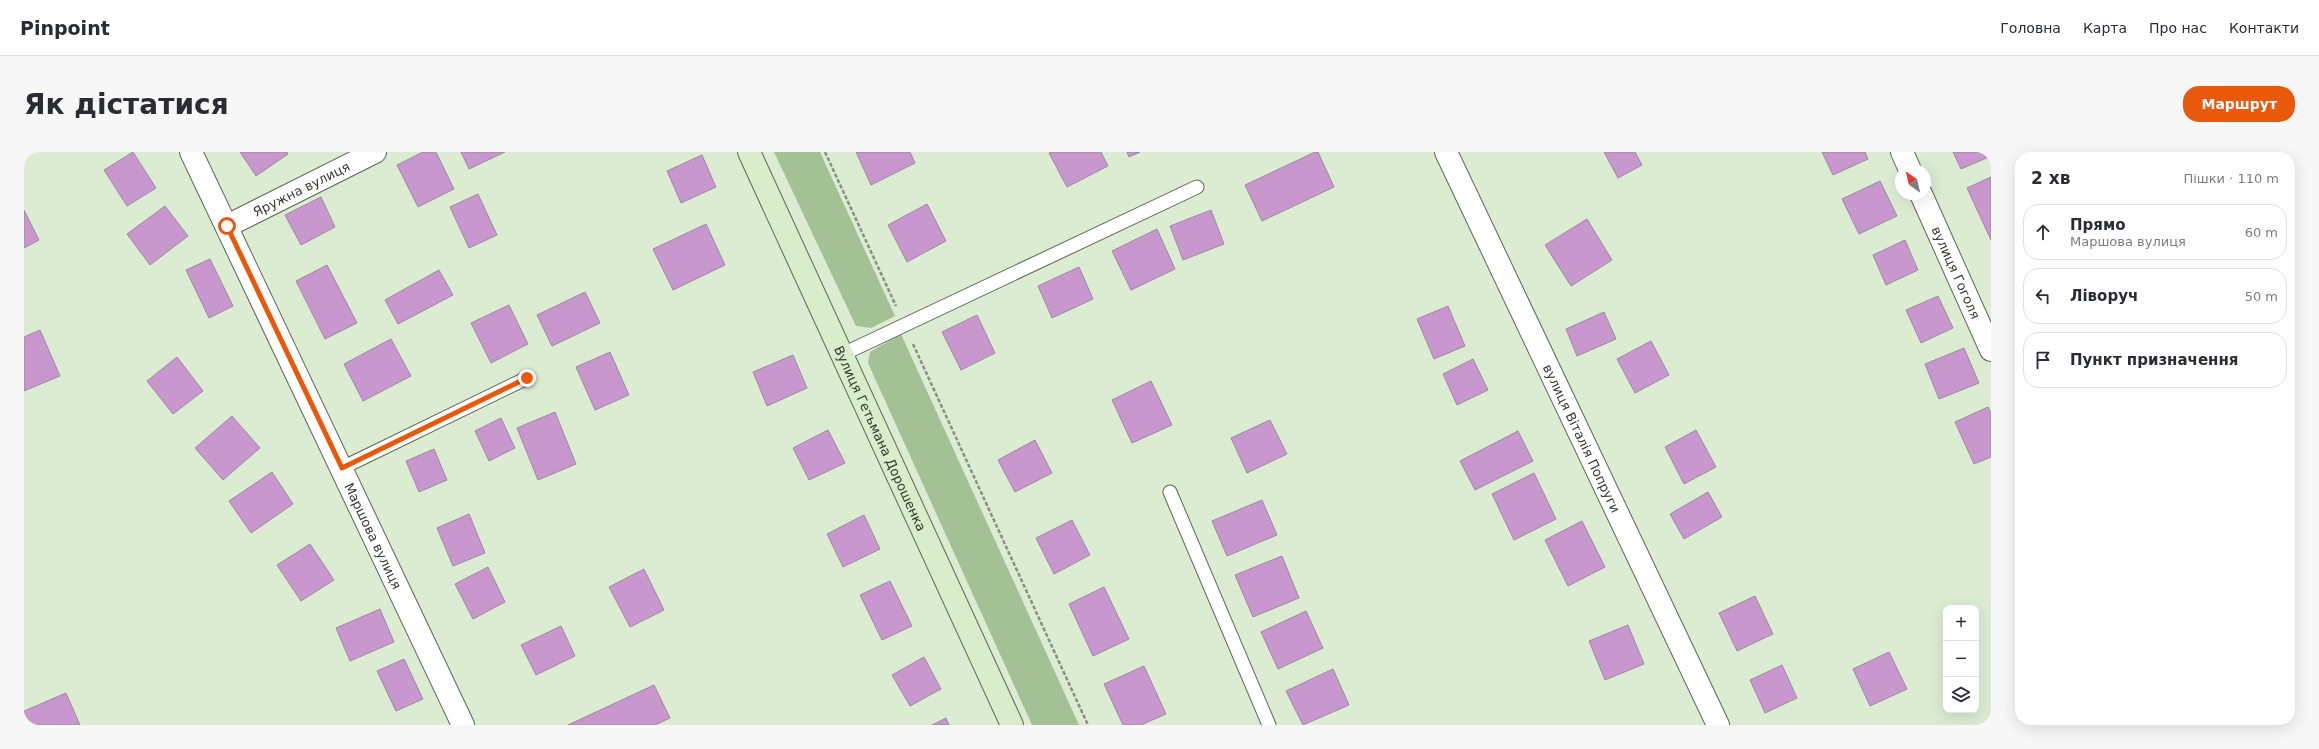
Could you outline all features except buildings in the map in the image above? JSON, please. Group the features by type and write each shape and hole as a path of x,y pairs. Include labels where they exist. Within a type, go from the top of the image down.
{"street":[{"name":"Маршова вулиця","path":"191,152 463,725"},
{"name":"Яружна вулиця","path":"227,226 375,152"},
{"name":"Вулиця Гетьмана Дорошенка","path":"749,152 1012,725"},
{"name":"вулиця Віталія Попруги","path":"1446,152 1718,725"},
{"path":"1902,152 1907,164"},
{"name":"вулиця Гоголя","path":"1924,200 1991,350"}],"lane":[{"path":"841,355 1197,187"},
{"path":"342,468 527,378"},
{"path":"1170,492 1269,725"}],"path":[{"path":"825,152 1088,725"}],"green space":[{"path":"774,152 820,152 895,316 871,328 856,326"},
{"path":"901,334 1079,725 1032,725 868,363 870,352"}],"route":[{"path":"227,226 342,468 527,378"}]}
